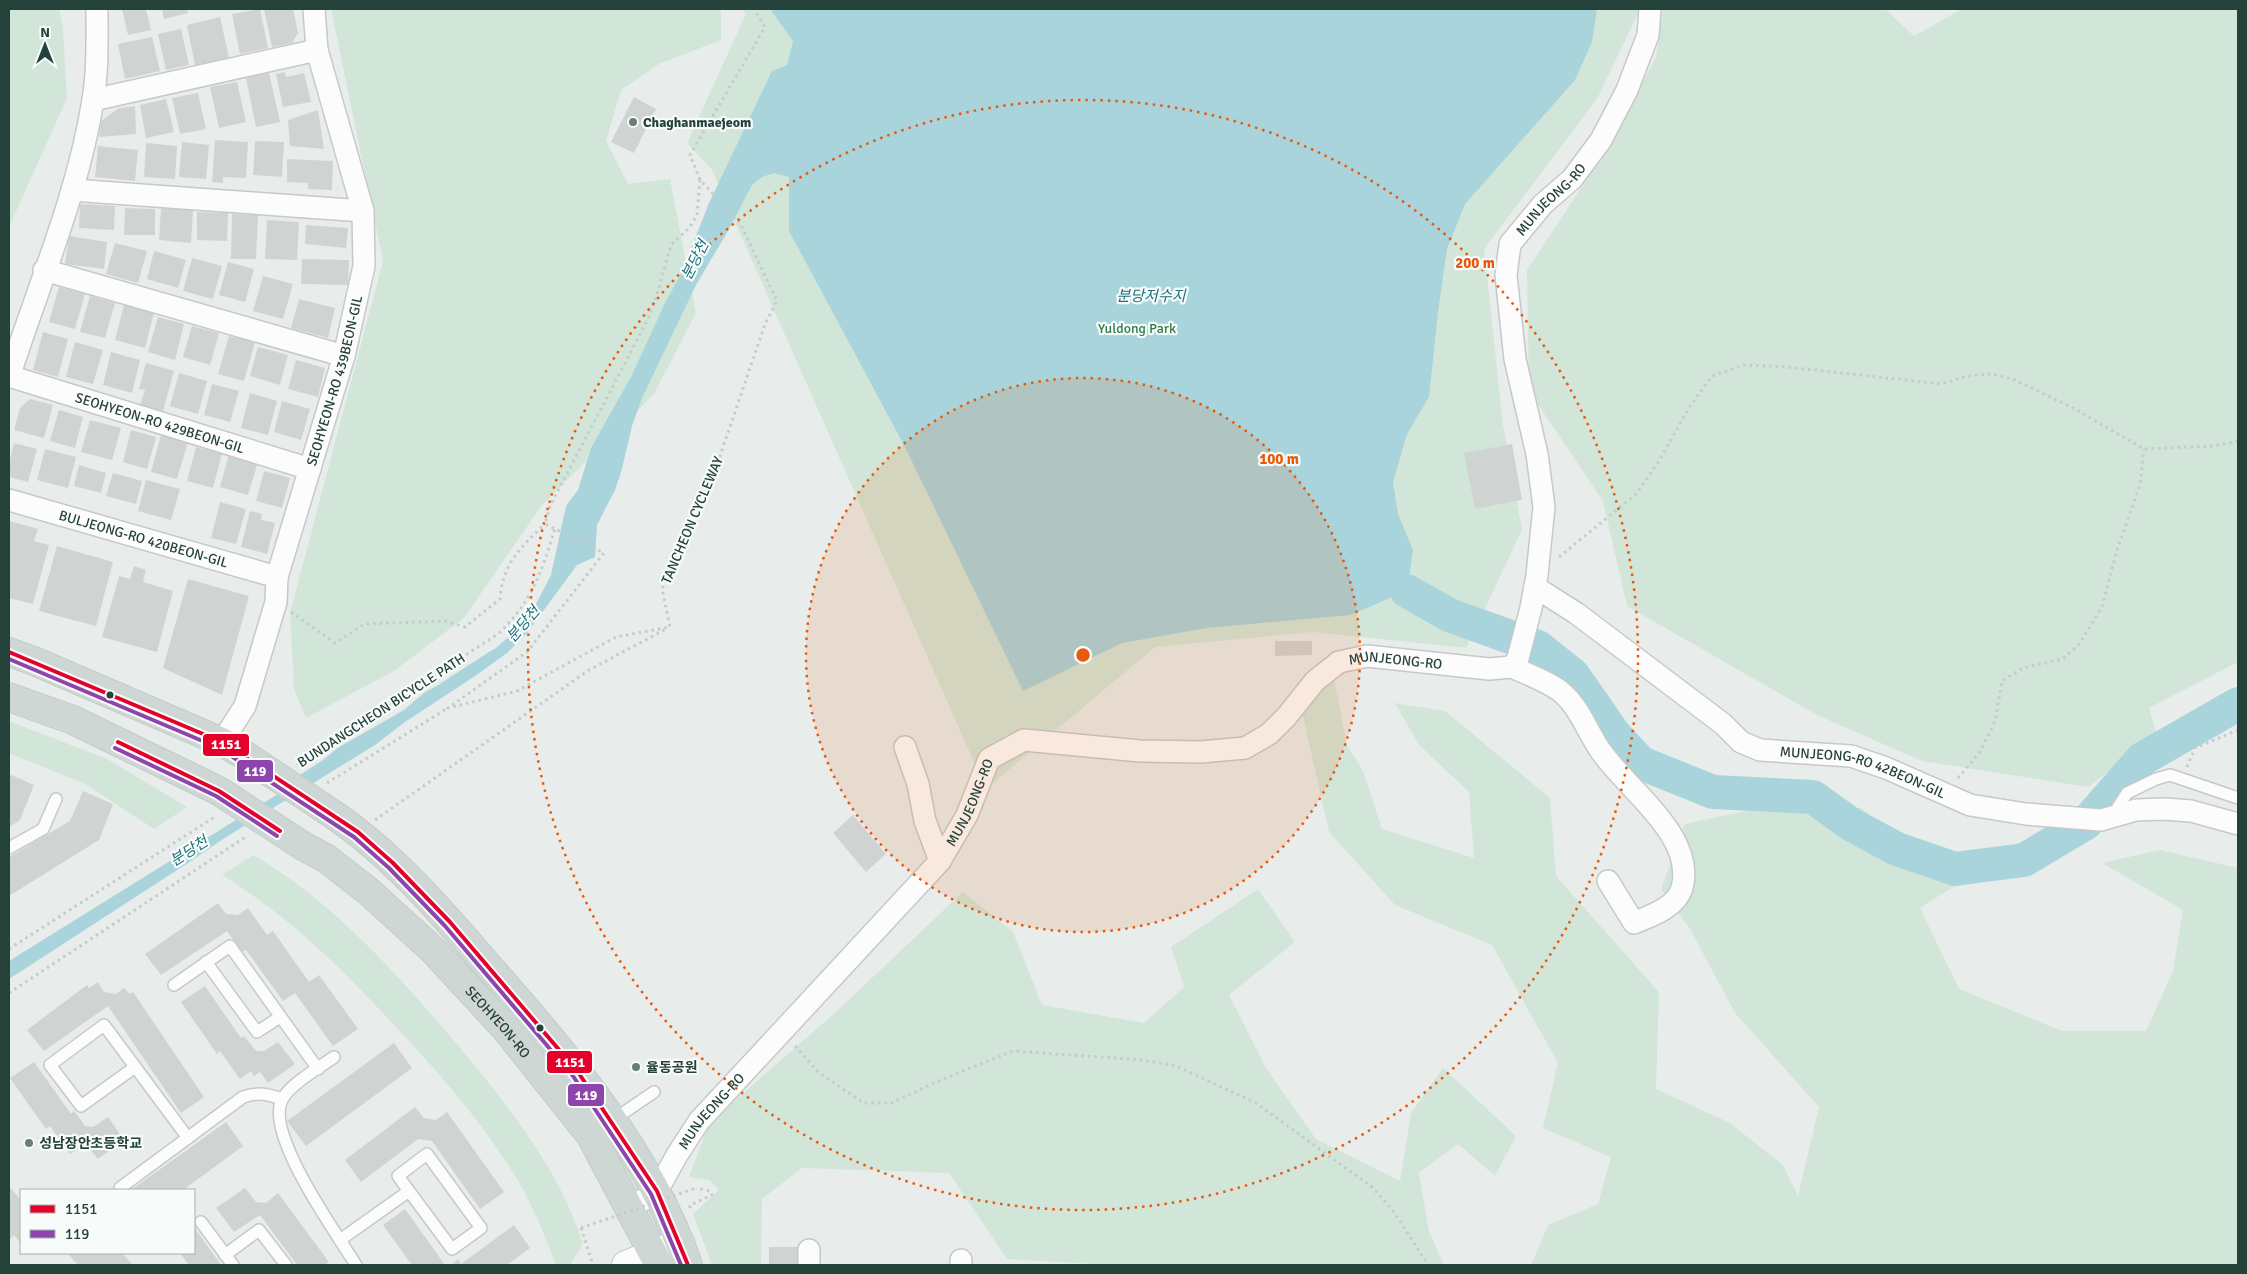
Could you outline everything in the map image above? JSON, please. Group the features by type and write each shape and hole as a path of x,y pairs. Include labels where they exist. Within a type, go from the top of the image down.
{"main road":[{"path":"9,652 222,742 334,815 358,832 393,863 450,922 578,1072 657,1191 684,1254"},
{"path":"9,696 73,720 218,803"},
{"name":"SEOHYEON-RO","path":"218,803 327,859 368,891 434,951 505,1028 591,1136 656,1259"}],"street":[{"name":"SEOHYEON-RO 429BEON-GIL","path":"97,9 97,64 93,100 72,190 9,377 310,469"},
{"name":"SEOHYEON-RO 439BEON-GIL","path":"222,742 245,706 276,602 277,577 344,356 364,266 363,211 317,50 314,9"},
{"name":"MUNJEONG-RO","path":"630,1208 657,1191 699,1121 940,861 966,815 989,759 1024,740 1140,751 1201,752 1245,748 1268,734 1288,716 1315,681 1339,662 1367,656 1489,669 1515,662 1532,608 1544,507 1537,454 1516,359 1506,275 1510,244 1542,204 1572,179 1600,140 1627,90 1648,35 1650,9"},
{"path":"93,100 317,50"},
{"path":"72,190 363,211"},
{"path":"44,270 344,356"},
{"name":"BULJEONG-RO 420BEON-GIL","path":"9,500 277,577"},
{"name":"MUNJEONG-RO 42BEON-GIL","path":"1536,581 1723,724 1741,742 1760,750 1851,756 1886,768 1970,805 2074,819 2106,818 2136,810 2166,809 2191,811 2238,824"},
{"path":"1515,662 1559,691 1575,708 1600,751 1671,832 1684,865 1681,890 1667,907 1634,923 1608,881"},
{"path":"905,747 918,784 925,821 940,861"},
{"path":"626,1265 684,1254"}],"lane":[{"path":"2106,818 2127,793 2156,779 2170,775 2238,798"},
{"path":"9,848 43,829 56,799"},
{"path":"174,985 230,946 318,1069"},
{"path":"206,962 257,1032 280,1017"},
{"path":"136,1068 81,1106 50,1065 104,1025 136,1068 188,1138"},
{"path":"334,1057 289,1091 282,1100 279,1115 281,1132 286,1147 356,1265"},
{"path":"611,1121 654,1092"},
{"path":"120,1188 243,1097 253,1093 270,1095 282,1100"},
{"path":"427,1154 481,1228 452,1249 409,1191 398,1176 427,1154"},
{"path":"340,1240 409,1191"},
{"path":"201,1222 233,1265"},
{"path":"225,1255 259,1230 286,1265"}],"path":[{"path":"276,602 336,642 366,624 445,621 466,626 500,599 502,581 517,551 545,524 550,506 648,319 671,245 690,228 697,216 700,180 690,155 765,27 754,9"},
{"name":"TANCHEON CYCLEWAY","path":"670,627 662,589 719,459 765,324 777,301 740,222 700,180"},
{"path":"1536,581 1636,494 1659,462 1690,406 1712,376 1744,365 1787,367 1941,384 1967,376 1992,374 2013,379 2054,398 2144,449 2214,446 2238,441"},
{"path":"1944,794 1980,752 1995,721 2002,681 2023,668 2063,658 2080,644 2102,606 2117,550 2140,485 2144,449"},
{"path":"325,784 448,708 527,652 604,553 545,524"},
{"name":"BUNDANGCHEON BICYCLE PATH","path":"292,767 498,634 514,619 528,600 540,575 555,528"},
{"path":"448,708 517,692 616,637 670,627"},
{"path":"358,832 589,670 670,627"},
{"path":"2181,778 2196,748 2238,730"},
{"path":"9,949 218,803"},
{"path":"9,994 250,834"},
{"path":"782,1032 819,1073 864,1104 891,1103 934,1082 1013,1051 1142,1060 1176,1066 1256,1103 1372,1187 1394,1212 1428,1265"},
{"path":"593,1265 581,1228 696,1188 710,1191 712,1195 690,1205"}],"green space":[{"path":"9,9 59,9 63,30 67,98 9,227"},
{"path":"331,9 721,9 721,40 659,64 621,90 606,141 628,184 670,179 696,313 654,394 542,505 464,618 394,671 306,718 294,689 290,613 383,261"},
{"name":"분당저수지","path":"741,9 1640,9 1597,99 1484,249 1503,425 1522,530 1466,648 1313,632 1155,647 986,789 712,170 687,143 746,14"},
{"path":"1663,9 1885,9 1914,36 1962,9 2238,9 2238,662 2149,708 2157,735 2088,787 1922,761 1819,716 1627,606 1603,501 1529,391 1527,270 1603,155 1656,57"},
{"path":"1334,679 1347,745 1363,771 1382,829 1474,858 1469,792 1419,745 1395,703 1445,711 1550,798 1556,876 1659,992 1656,1089 1730,1123 1783,1165 1798,1196 1819,1107 1735,1013 1690,929 1661,889 1685,824 1746,811 1861,808 1930,861 1986,866 1920,908 1959,989 2062,1031 2146,1031 2173,971 2183,910 2102,863 2160,850 2238,868 2238,1265 1531,1265 1548,1225 1598,1204 1611,1157 1543,1128 1558,1063 1492,945 1395,905 1329,832 1300,703"},
{"path":"9,721 107,759 187,807 154,829 87,785 9,753"},
{"path":"253,855 309,893 360,938 429,1012 490,1084 527,1134 544,1161 573,1216 583,1244 570,1265 556,1265 523,1189 504,1158 460,1100 428,1062 314,944 270,908 222,875"},
{"path":"1258,889 1295,942 1229,995 1266,1068 1316,1139 1400,1181 1411,1113 1443,1068 1516,1136 1495,1176 1458,1144 1419,1173 1429,1231 1444,1265 1109,1265 1007,1259 949,1173 802,1168 762,1199 761,1265 712,1265 693,1214 719,1190 709,1180 689,1177 709,1123 838,1010 963,892 1013,932 1042,1005 1144,1023 1184,987 1171,947"}],"water":[{"name":"분당저수지","path":"770,9 1597,9 1592,42 1575,80 1465,204 1447,249 1429,397 1407,434 1393,482 1398,514 1413,550 1407,591 1350,615 1207,628 1122,643 1023,691 905,447 789,231 789,177 774,173 762,177 752,185 728,231 696,285 642,398 632,426 615,490 597,525 595,557 577,565 527,633 507,653 405,722 375,745 226,837 9,979 9,961 318,769 323,760 339,747 404,710 425,692 475,666 520,627 534,608 551,575 566,506 578,490 591,448 631,377 666,301 681,274 709,203 772,71 787,65 793,41"}],"building":[{"path":"122,9 146,9 151,30 128,35"},
{"path":"162,9 187,9 188,13 164,19"},
{"path":"260,9 268,48 240,54 232,14"},
{"path":"264,9 293,9 298,33 292,43 272,47"},
{"path":"220,17 229,58 195,65 187,25"},
{"path":"181,29 189,65 166,70 158,34"},
{"path":"152,37 160,71 125,79 118,44"},
{"path":"285,72 286,77 304,73 311,102 283,107 276,74"},
{"path":"269,73 280,122 256,127 246,78"},
{"path":"237,82 246,122 219,128 210,87"},
{"path":"198,93 206,129 180,134 172,98"},
{"path":"634,97 656,109 634,153 611,142"},
{"path":"166,99 174,132 146,138 140,105"},
{"path":"135,106 136,134 99,137 101,121 119,108"},
{"path":"318,110 324,149 290,146 288,120"},
{"path":"215,140 248,142 246,178 223,177 223,183 212,182"},
{"path":"255,141 284,142 282,177 253,175"},
{"path":"182,142 209,145 206,179 179,177"},
{"path":"146,143 177,146 175,179 144,177"},
{"path":"98,146 138,150 135,181 95,177"},
{"path":"287,159 333,161 332,190 308,189 308,183 287,182"},
{"path":"80,204 115,206 114,230 79,228"},
{"path":"125,208 155,209 155,235 124,235"},
{"path":"161,208 193,210 191,243 159,240"},
{"path":"197,212 228,213 227,241 197,240"},
{"path":"232,214 258,215 256,259 231,259"},
{"path":"267,220 299,222 297,260 265,259"},
{"path":"306,225 348,228 346,248 305,244"},
{"path":"69,236 107,242 104,269 65,264"},
{"path":"115,243 147,251 138,283 106,274"},
{"path":"154,251 186,260 178,288 147,279"},
{"path":"192,258 222,266 213,299 183,291"},
{"path":"302,259 349,260 348,285 301,284"},
{"path":"228,262 254,269 245,302 219,295"},
{"path":"263,276 293,284 283,319 253,311"},
{"path":"59,287 85,294 75,329 49,322"},
{"path":"90,296 115,303 105,338 80,332"},
{"path":"299,299 335,308 328,338 291,328"},
{"path":"124,305 154,313 145,348 115,340"},
{"path":"158,317 184,324 175,360 148,352"},
{"path":"192,326 219,333 210,365 183,357"},
{"path":"43,332 68,339 58,377 33,370"},
{"path":"229,336 255,342 244,381 218,374"},
{"path":"75,342 103,350 93,384 66,377"},
{"path":"258,347 288,355 280,385 250,376"},
{"path":"111,352 140,360 132,393 103,385"},
{"path":"296,360 325,368 318,397 288,389"},
{"path":"146,363 174,371 163,411 140,405 145,390 139,389"},
{"path":"179,373 207,381 198,414 170,406"},
{"path":"212,384 239,391 230,422 204,415"},
{"path":"250,393 277,401 268,435 241,428"},
{"path":"30,399 53,405 44,438 14,430 20,408"},
{"path":"282,401 310,409 301,440 274,432"},
{"path":"59,410 83,417 75,448 50,441"},
{"path":"90,420 121,428 112,460 81,452"},
{"path":"131,430 156,437 147,469 123,462"},
{"path":"161,435 188,442 177,479 151,472"},
{"path":"14,443 37,449 28,482 9,477 9,464"},
{"path":"1512,444 1522,500 1475,509 1464,453"},
{"path":"196,447 222,454 213,488 187,481"},
{"path":"45,449 76,457 68,488 37,480"},
{"path":"229,454 258,462 248,495 220,487"},
{"path":"79,465 106,473 101,493 74,486"},
{"path":"264,471 290,478 282,508 256,501"},
{"path":"113,473 142,481 136,504 106,496"},
{"path":"146,480 180,489 171,520 138,511"},
{"path":"220,502 246,509 236,544 211,538"},
{"path":"250,511 262,514 261,520 275,523 267,554 241,547"},
{"path":"9,521 38,529 34,541 49,545 33,604 9,598"},
{"path":"57,546 113,562 96,626 39,611"},
{"path":"134,566 146,570 143,582 173,591 157,652 102,637 119,576 130,579"},
{"path":"188,579 249,596 222,695 163,668"},
{"path":"1275,641 1312,641 1312,655 1275,656"},
{"path":"9,774 34,785 20,820 9,827"},
{"path":"83,791 113,804 99,840 9,896 9,857 70,821"},
{"path":"853,815 886,854 866,872 833,833"},
{"path":"218,903 226,914 238,915 248,908 267,935 273,931 309,982 319,975 358,1029 333,1046 295,993 283,1001 246,950 242,952 227,931 161,975 145,954"},
{"path":"98,982 104,992 116,994 124,988 130,994 133,992 204,1097 181,1113 108,1006 44,1051 27,1030 87,985 89,988"},
{"path":"205,986 241,1038 244,1036 256,1051 264,1051 278,1042 295,1064 268,1083 260,1072 254,1076 251,1071 240,1079 220,1051 217,1054 181,1002"},
{"path":"394,1043 412,1068 306,1146 287,1121"},
{"path":"34,1062 71,1114 74,1111 85,1126 93,1127 108,1117 124,1140 98,1159 89,1148 84,1151 81,1147 70,1154 50,1126 46,1129 10,1078"},
{"path":"415,1107 424,1118 436,1120 447,1112 504,1192 480,1209 432,1141 418,1139 361,1182 345,1160"},
{"path":"226,1122 243,1146 184,1189 132,1189"},
{"path":"9,1186 20,1199 20,1243 14,1235 9,1240"},
{"path":"245,1188 256,1202 266,1203 278,1193 329,1262 324,1265 297,1265 260,1215 234,1232 216,1208"},
{"path":"405,1209 445,1265 412,1265 383,1225"},
{"path":"514,1225 530,1248 507,1265 451,1265 458,1259 461,1264"},
{"path":"195,1228 221,1265 189,1265 181,1254 195,1254"},
{"path":"769,1247 798,1247 798,1265 769,1265"},
{"path":"68,1254 123,1254 133,1265 78,1265"}],"waterway":[{"path":"1407,591 1449,615 1538,647 1573,675 1614,734 1641,763 1713,792 1813,797 1852,825 1897,849 1955,869 2024,860 2086,823 2142,759 2238,704"},
{"name":"분당천","path":"443,685 494,652"},
{"name":"분당천","path":"297,780 325,762"}],"transit line":[{"name":"1151","path":"9,652 222,742 358,832 393,863 450,922 578,1072 657,1191 688,1265"},
{"name":"119","path":"9,659 219,748 354,837 389,868 445,926 573,1076 651,1194 681,1265"},
{"name":"1151","path":"118,742 219,791 280,831"},
{"name":"119","path":"115,748 216,796 277,836"}],"place":[{"name":"Chaghanmaejeom","path":"633,122"},
{"name":"율동공원","path":"636,1067"},
{"name":"성남장안초등학교","path":"29,1143"}],"park label":[{"name":"Yuldong Park","path":"1137,328"}]}
